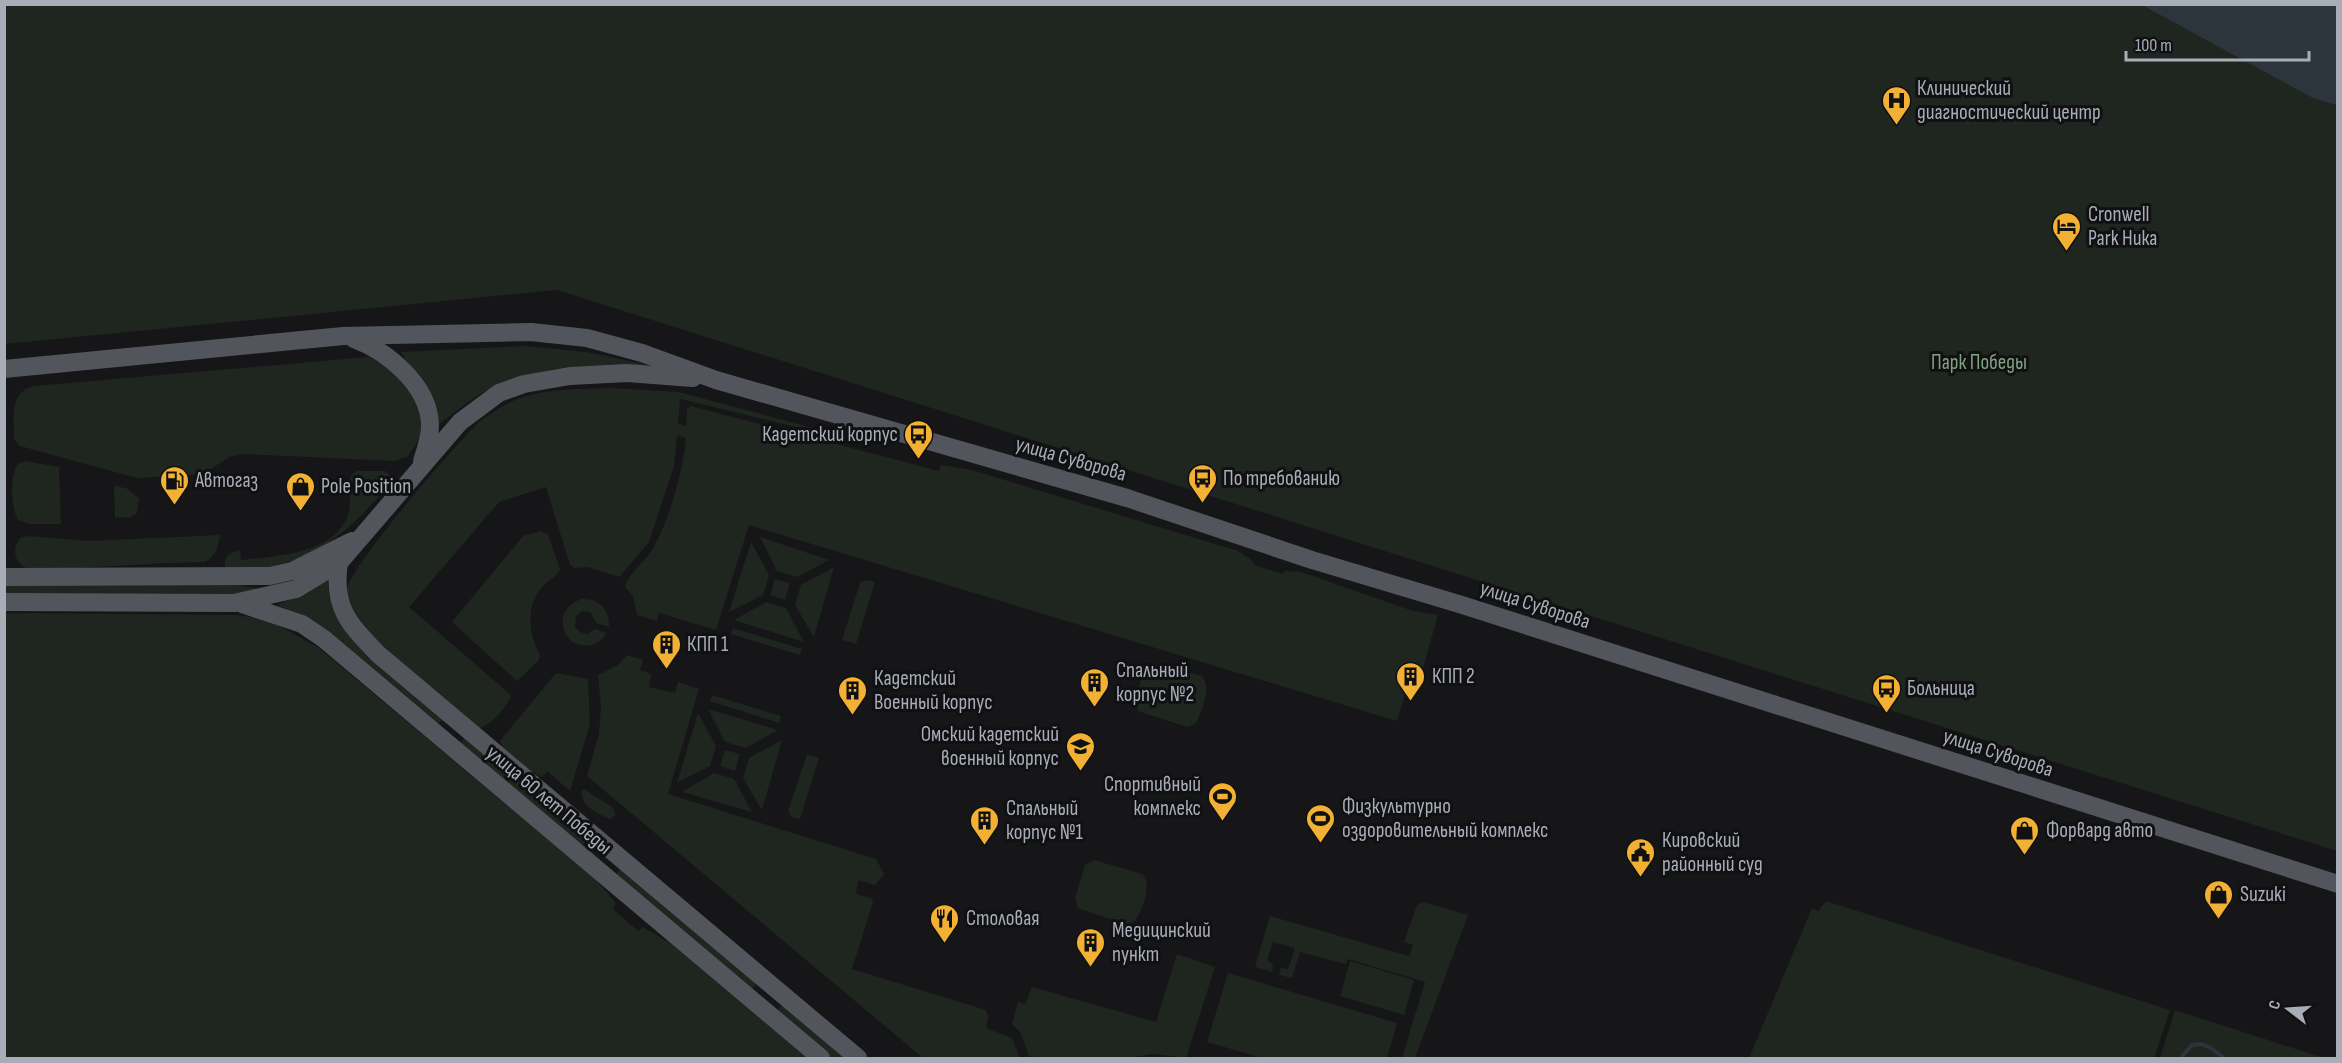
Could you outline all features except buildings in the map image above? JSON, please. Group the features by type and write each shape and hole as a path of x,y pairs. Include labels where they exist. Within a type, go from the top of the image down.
{"main road":[{"path":"4,369 344,336 531,332 587,338 642,353 716,380"},
{"path":"344,336 373,346 392,358 411,380 430,423 428,444 419,468"},
{"path":"4,602 234,603 297,589 339,563 419,468 476,408 499,393 524,384 570,376 627,373 716,380"},
{"name":"улица Суворова","path":"716,380 1127,498 1312,560 1459,604 2337,884"},
{"path":"4,577 270,576 292,571 359,537"},
{"name":"улица 60 лет Победы","path":"339,563 336,589 339,604 348,620 378,654 858,1059"},
{"name":"улица 60 лет Победы","path":"234,603 276,614 302,624 324,639 821,1059"},
{"path":"443,741 458,722"},
{"path":"596,870 612,851"},
{"path":"759,1007 775,988"}],"green space":[{"name":"Парк Победы","path":"5,5 2337,5 2337,851 557,290 5,344"},
{"path":"525,346 587,352 648,365 596,366 497,385 475,397 439,424 429,398 401,352"},
{"path":"368,357 389,368 407,387 414,398 421,421 420,433 415,446 407,457 395,461 242,454 229,457 208,471 191,475 137,478 20,446 14,439 14,415 17,400 26,389 34,386"},
{"path":"612,388 679,392 851,438 851,440 680,399 678,424 686,426 687,409 691,406 939,471 941,465 972,470 1238,551 1254,562 1254,565 1283,574 1285,571 1301,572 1413,611 1438,615 1419,682 1409,680 1397,721 749,525 716,630 659,613 657,621 637,615 633,596 625,587 630,576 652,550 669,511 686,438 677,436 674,466 649,542 619,577 588,567 574,568 570,565 546,487 499,502 409,607 511,695 498,715 489,724 479,728 403,666 365,629 353,611 346,594 350,582 362,562 403,508 478,423 505,405 530,395 557,390"},
{"path":"25,461 59,467 61,524 30,524 18,520 12,484 15,469 18,464"},
{"path":"357,471 385,471 390,475 390,481 356,521 340,534 306,555 288,562 248,570 227,570 225,562 227,556 232,552 240,551 241,560 286,555 317,546 330,538 341,528 348,515 350,479"},
{"path":"114,486 126,488 139,498 137,513 131,517 115,518"},
{"path":"541,531 548,535 560,569 544,585 534,601 530,619 531,628 540,655 538,661 517,681 452,622 523,536"},
{"path":"220,535 216,551 205,562 32,570 19,562 15,553 20,538 28,536 89,541"},
{"path":"760,537 829,560 797,577 777,571"},
{"path":"751,542 769,575 763,595 729,612"},
{"path":"834,567 814,637 795,605 801,585"},
{"path":"328,578 333,607 346,631 359,647 443,718 437,726 304,617 277,605 299,596"},
{"path":"775,579 790,583 785,600 770,595"},
{"path":"866,580 875,582 856,644 842,640 860,583"},
{"path":"5,584 236,585 264,590 236,595 5,594"},
{"path":"581,599 593,600 602,606 609,621 609,627 596,623 590,612 582,611 576,616 575,627 580,632 587,634 595,629 607,633 600,641 587,646 572,642 563,624 565,612"},
{"path":"766,602 786,608 804,642 734,620"},
{"path":"4,613 237,615 268,620 319,648 595,879 616,903 613,909 638,931 643,927 673,945 807,1058 5,1058"},
{"path":"733,628 802,649 800,655 731,634"},
{"path":"627,655 643,660 640,670 651,674 649,687 675,693 678,682 699,689 668,794 876,859 884,874 875,885 858,880 856,894 871,898 873,902 852,969 986,1010 988,1017 986,1028 1012,1038 1020,1058 923,1058 587,776 599,734 601,706 598,675 618,665"},
{"path":"1154,663 1202,676 1206,693 1195,724 1187,727 1138,711 1135,701 1145,668"},
{"path":"556,673 588,679 590,724 570,791 547,771 542,777 518,762 507,753 500,741"},
{"path":"712,695 781,716 779,723 710,701"},
{"path":"708,709 778,730 746,748 725,742"},
{"path":"698,713 716,746 710,766 677,783"},
{"path":"465,737 587,840 581,847 459,745"},
{"path":"782,740 762,810 743,778 749,758"},
{"path":"725,750 740,754 735,771 720,766"},
{"path":"807,754 819,758 800,819 791,817 788,811"},
{"path":"714,773 734,779 752,812 682,792"},
{"path":"584,789 612,807 616,815 610,819 591,809 583,798 581,792"},
{"path":"1094,860 1142,874 1145,878 1147,884 1145,897 1135,921 1127,925 1078,908 1075,898 1085,865"},
{"path":"621,868 757,983 751,991 615,876"},
{"path":"1826,901 2170,1010 2154,1058 1749,1058 1812,908 1818,911"},
{"path":"1424,902 1468,915 1415,1058 1402,1058 1425,982 1348,959 1346,964 1300,952 1292,978 1279,975 1281,968 1288,969 1295,948 1273,942 1267,960 1273,964 1272,972 1255,967 1270,916 1409,956 1413,945 1404,942 1417,905"},
{"path":"1177,954 1215,967 1186,1058 1152,1054 1129,1058 1029,1056 1020,1032 1012,1024 1018,1002 1025,1004 1032,987 1156,1022"},
{"path":"1350,961 1414,980 1404,1015 1340,996"},
{"path":"1228,973 1397,1023 1387,1058 1262,1058 1207,1042"},
{"path":"783,1004 847,1058 831,1058 776,1012"},
{"path":"2175,1010 2321,1057 2335,1058 2160,1058"}],"shaded area":[{"path":"2142,5 2337,5 2337,105 2313,98"}],"waterway":[{"path":"2182,1056 2192,1045 2201,1044 2224,1058"}],"place":[{"name":"Клинический диагностический центр","path":"1896,126"},
{"name":"Cronwell Park Ника","path":"2067,252"},
{"name":"Кадетский корпус","path":"919,460"},
{"name":"По требованию","path":"1202,504"},
{"name":"Автогаз","path":"174,506"},
{"name":"Pole Position","path":"300,512"},
{"name":"КПП 1","path":"666,670"},
{"name":"КПП 2","path":"1411,702"},
{"name":"Спальный корпус №2","path":"1095,708"},
{"name":"Больница","path":"1886,714"},
{"name":"Кадетский Военный корпус","path":"853,716"},
{"name":"Омский кадетский военный корпус","path":"1080,772"},
{"name":"Спортивный комплекс","path":"1222,822"},
{"name":"Физкультурно оздоровительный комплекс","path":"1321,844"},
{"name":"Спальный корпус №1","path":"985,846"},
{"name":"Форвард авто","path":"2025,856"},
{"name":"Кировский районный суд","path":"1641,878"},
{"name":"Suzuki","path":"2219,920"},
{"name":"Столовая","path":"945,944"},
{"name":"Медицинский пункт","path":"1091,968"}]}
